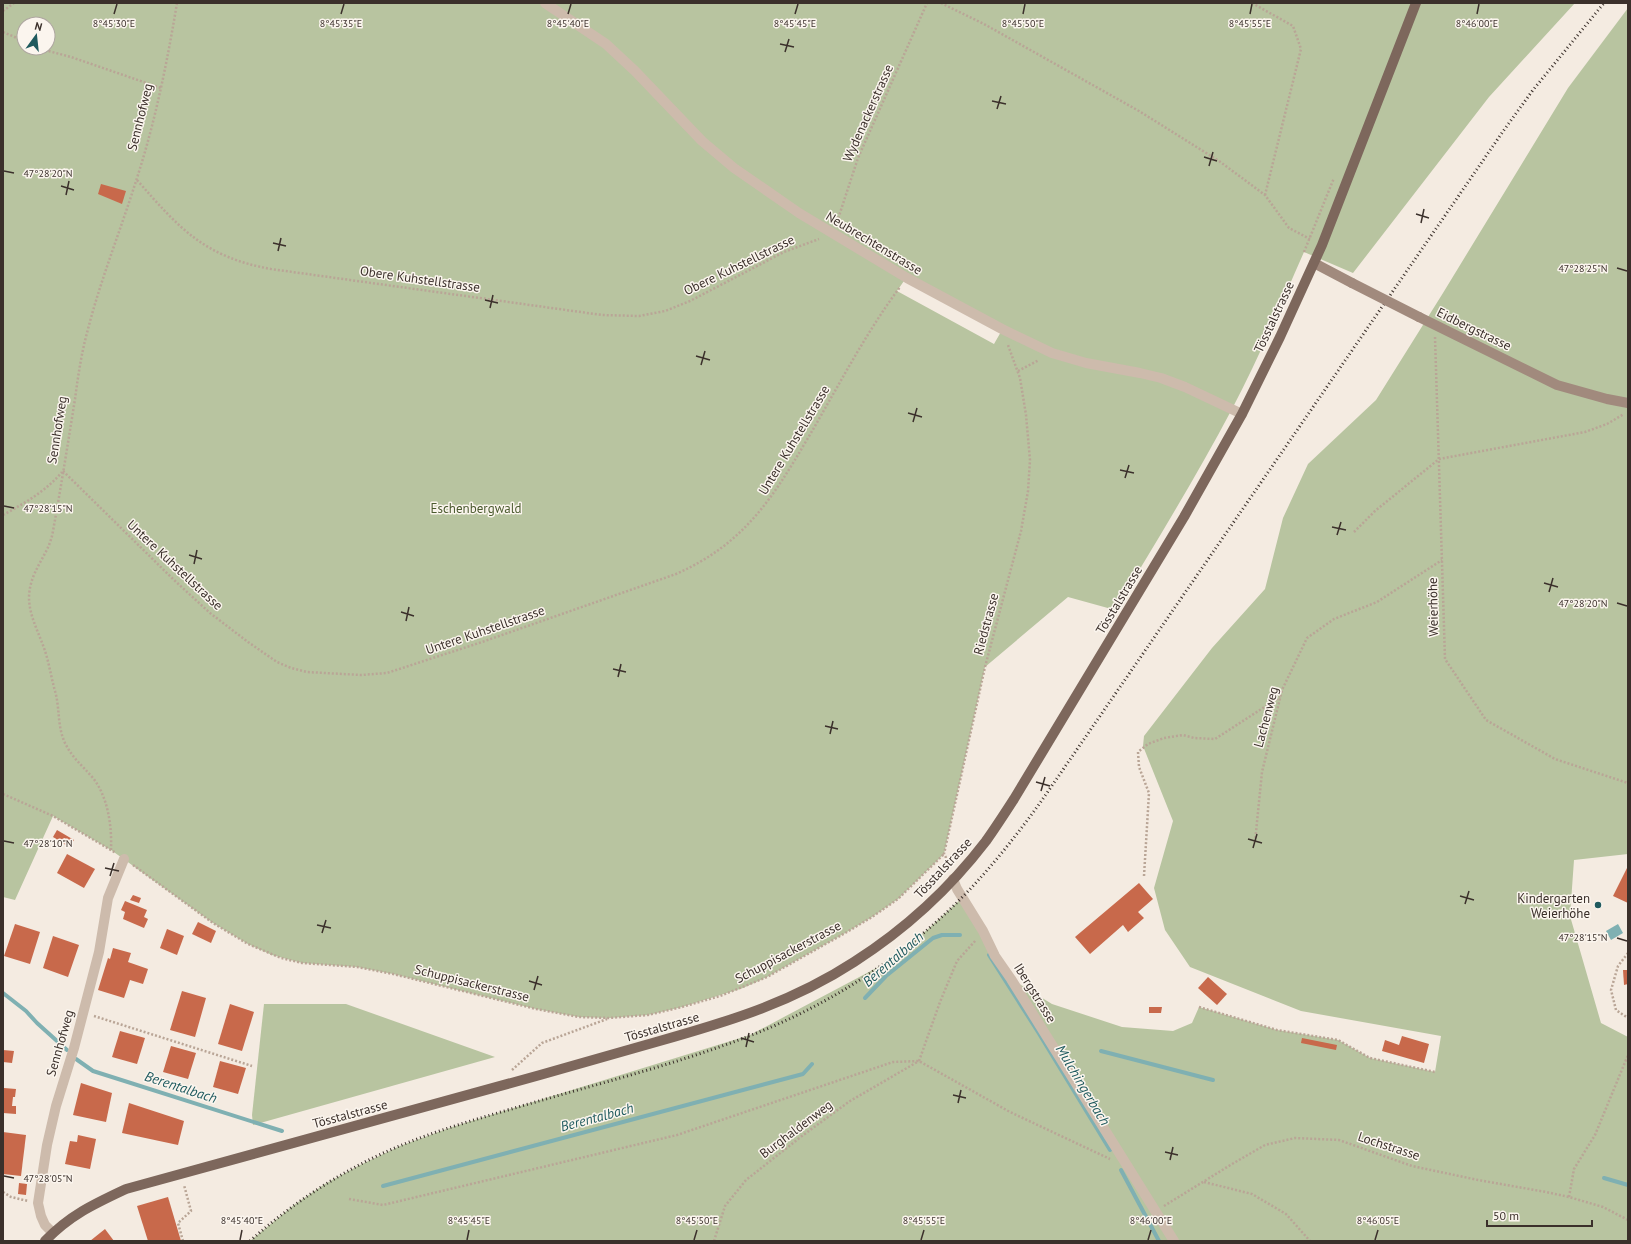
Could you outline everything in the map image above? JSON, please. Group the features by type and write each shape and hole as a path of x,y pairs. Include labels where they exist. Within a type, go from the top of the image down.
{"main road":[{"name":"Tösstalstrasse","path":"45,1241 69,1219 88,1206 126,1189 703,1029 777,1004 828,978 875,948 921,911 953,879 986,841 1014,799 1184,517 1242,414 1314,263 1416,3"}],"street":[{"name":"Neubrechtenstrasse","path":"545,3 611,48 693,132 734,168 773,196 907,278 1002,329 1052,353 1086,363 1161,378 1185,387 1242,414"},
{"name":"Eidbergstrasse","path":"1314,263 1557,385 1607,399 1628,403"},
{"name":"Sennhofweg","path":"53,1233 45,1225 38,1203 47,1145 56,1106 74,1048 98,952 108,898 124,859"},
{"name":"Ibergstrasse","path":"953,879 962,898 983,931 995,956 1011,979 1128,1168 1157,1211 1174,1241"}],"path":[{"path":"3,11 14,3"},
{"name":"Sennhofweg","path":"3,794 53,816 111,850 108,814 98,786 91,776 75,760 62,735 58,719 56,693 51,679 45,650 31,611 30,589 36,567 51,539 79,371 87,334 109,262 137,180 161,88 177,3"},
{"name":"Wydenackerstrasse","path":"833,234 858,158 927,3"},
{"path":"941,3 984,24 1138,111 1219,161 1266,195 1289,228 1322,244"},
{"path":"1252,3 1293,26 1301,49 1266,195"},
{"path":"3,32 16,38"},
{"path":"56,53 161,88"},
{"name":"Obere Kuhstellstrasse","path":"137,180 183,229 209,248 238,262 271,269 602,315 639,316 678,307 784,252 833,234"},
{"path":"1301,258 1304,252"},
{"name":"Untere Kuhstellstrasse","path":"63,471 192,597 243,638 277,662 291,668 308,672 361,675 387,673 482,642 676,574 693,567 717,552 750,523 777,489 881,314 907,278"},
{"name":"Weierhöhe","path":"1434,324 1445,659 1486,720 1556,759 1628,783"},
{"name":"Riedstrasse","path":"944,854 985,667 1021,531 1030,477 1030,444 1018,371 1002,329"},
{"path":"1018,371 1052,353"},
{"path":"1354,532 1375,511 1439,459 1585,432 1607,424 1628,412"},
{"path":"3,515 42,492 63,471"},
{"name":"Lachenweg","path":"1255,842 1262,772 1280,697 1307,638 1334,620 1377,602 1442,560"},
{"path":"1144,876 1149,793 1138,767 1138,752 1148,744 1164,738 1183,735 1194,738 1215,739 1280,697"},
{"path":"944,854 951,867 953,879"},
{"name":"Schuppisackerstrasse","path":"124,859 213,923 256,948 281,958 302,963 357,967 393,974 536,1009 579,1017 609,1018 648,1015 682,1007 720,996 767,977 872,917 898,899 944,854"},
{"path":"919,1061 940,1002 957,962 983,931"},
{"path":"1628,953 1618,966 1610,990 1616,1010 1628,1018"},
{"path":"1199,1007 1277,1030 1338,1040 1370,1058 1435,1072"},
{"path":"82,1012 252,1066"},
{"path":"518,1070 511,1072 542,1043 609,1018"},
{"path":"1569,1198 1574,1169 1595,1135 1628,1055"},
{"path":"349,1199 384,1205 677,1135 893,1062 919,1061 1010,1112 1128,1168"},
{"name":"Burghaldenweg","path":"714,1241 725,1206 746,1180 850,1101 919,1061"},
{"name":"Lochstrasse","path":"1157,1211 1203,1181 1265,1145 1295,1138 1339,1140 1412,1166 1546,1192 1603,1207 1628,1220"},
{"path":"1203,1181 1252,1194 1286,1214 1310,1241"},
{"path":"183,1241 178,1223 191,1211 184,1184"},
{"path":"3,1192 11,1197 38,1203"}],"green space":[{"name":"Eschenbergwald","path":"3,3 1575,3 1489,97 1353,273 1304,252 1261,351 1232,409 1190,485 1115,610 1068,597 985,667 944,854 898,899 847,932 767,977 743,988 682,1007 648,1015 609,1018 579,1017 536,1009 393,974 357,967 302,963 272,955 248,944 213,923 111,850 53,816 15,900 3,897","holes":["906,278 1002,330 994,344 897,291"]},
{"path":"1628,8 1628,854 1574,860 1570,916 1601,1023 1628,1037 1628,1241 250,1241 294,1205 325,1184 400,1146 452,1127 750,1035 882,965 927,930 962,898 1011,979 1052,1004 1122,1027 1173,1031 1192,1023 1199,1007 1277,1030 1338,1040 1370,1058 1435,1072 1441,1036 1301,1011 1190,967 1165,930 1154,888 1173,821 1143,746 1144,736 1212,648 1265,589 1283,518 1308,464 1376,400 1568,88"},
{"path":"264,1004 346,1004 495,1057 253,1125 252,1115"}],"water":[{"path":"1618,924 1623,933 1611,940 1606,931"}],"building":[{"path":"101,184 126,191 122,204 98,194"},
{"path":"57,830 74,840 69,847 53,837"},
{"path":"67,854 95,869 84,888 57,873"},
{"path":"1627,868 1628,869 1628,903 1613,896"},
{"path":"1139,883 1153,899 1138,912 1144,918 1128,932 1123,925 1090,954 1075,937"},
{"path":"133,895 141,898 139,903 130,900"},
{"path":"125,901 147,910 144,917 148,919 144,928 123,919 125,912 121,910"},
{"path":"198,922 216,931 211,943 192,934"},
{"path":"15,924 40,932 30,964 4,956"},
{"path":"167,929 184,936 177,955 160,948"},
{"path":"53,936 79,945 68,977 43,968"},
{"path":"113,948 131,953 128,962 148,969 143,984 130,980 124,998 98,990 108,958 110,959"},
{"path":"1623,970 1628,970 1628,984 1624,985"},
{"path":"1208,977 1227,994 1217,1005 1198,988"},
{"path":"182,991 206,998 195,1037 170,1030"},
{"path":"230,1004 254,1012 242,1051 218,1044"},
{"path":"1149,1007 1162,1007 1161,1013 1149,1013"},
{"path":"120,1031 145,1038 137,1064 112,1057"},
{"path":"1402,1036 1429,1044 1424,1063 1382,1051 1385,1040 1399,1045"},
{"path":"1302,1038 1337,1045 1336,1050 1301,1043"},
{"path":"171,1046 196,1053 188,1079 163,1072"},
{"path":"3,1050 14,1051 12,1063 3,1062"},
{"path":"220,1061 246,1068 238,1094 213,1087"},
{"path":"81,1083 112,1093 106,1122 73,1115"},
{"path":"4,1088 16,1089 12,1106 16,1106 16,1114 3,1113"},
{"path":"129,1103 184,1121 178,1145 122,1133"},
{"path":"3,1132 26,1135 21,1176 3,1174"},
{"path":"78,1135 96,1139 90,1169 65,1164 70,1141 77,1142"},
{"path":"19,1183 27,1184 26,1195 18,1194"},
{"path":"168,1197 181,1241 148,1241 137,1206"},
{"path":"105,1229 114,1241 90,1241"}],"waterway":[{"name":"Berentalbach","path":"865,998 886,976 933,938 942,935 960,935"},
{"name":"Mulchingerbach","path":"989,955 1110,1150"},
{"name":"Berentalbach","path":"3,993 26,1011 67,1050"},
{"name":"Berentalbach","path":"1101,1051 1213,1080"},
{"name":"Berentalbach","path":"76,1059 93,1071 282,1131"},
{"name":"Berentalbach","path":"383,1186 803,1074 812,1064"},
{"name":"Mulchingerbach","path":"1121,1170 1159,1241"},
{"name":"Berentalbach","path":"1604,1178 1628,1185"}],"railway":[{"path":"250,1241 279,1216 310,1194 343,1174 393,1149 458,1125 705,1052 737,1041 798,1015 852,985 878,968 904,949 951,908 991,866 1040,803 1504,130 1533,90 1604,3"}],"place":[{"name":"Kindergarten Weierhöhe","path":"1598,905"}]}
